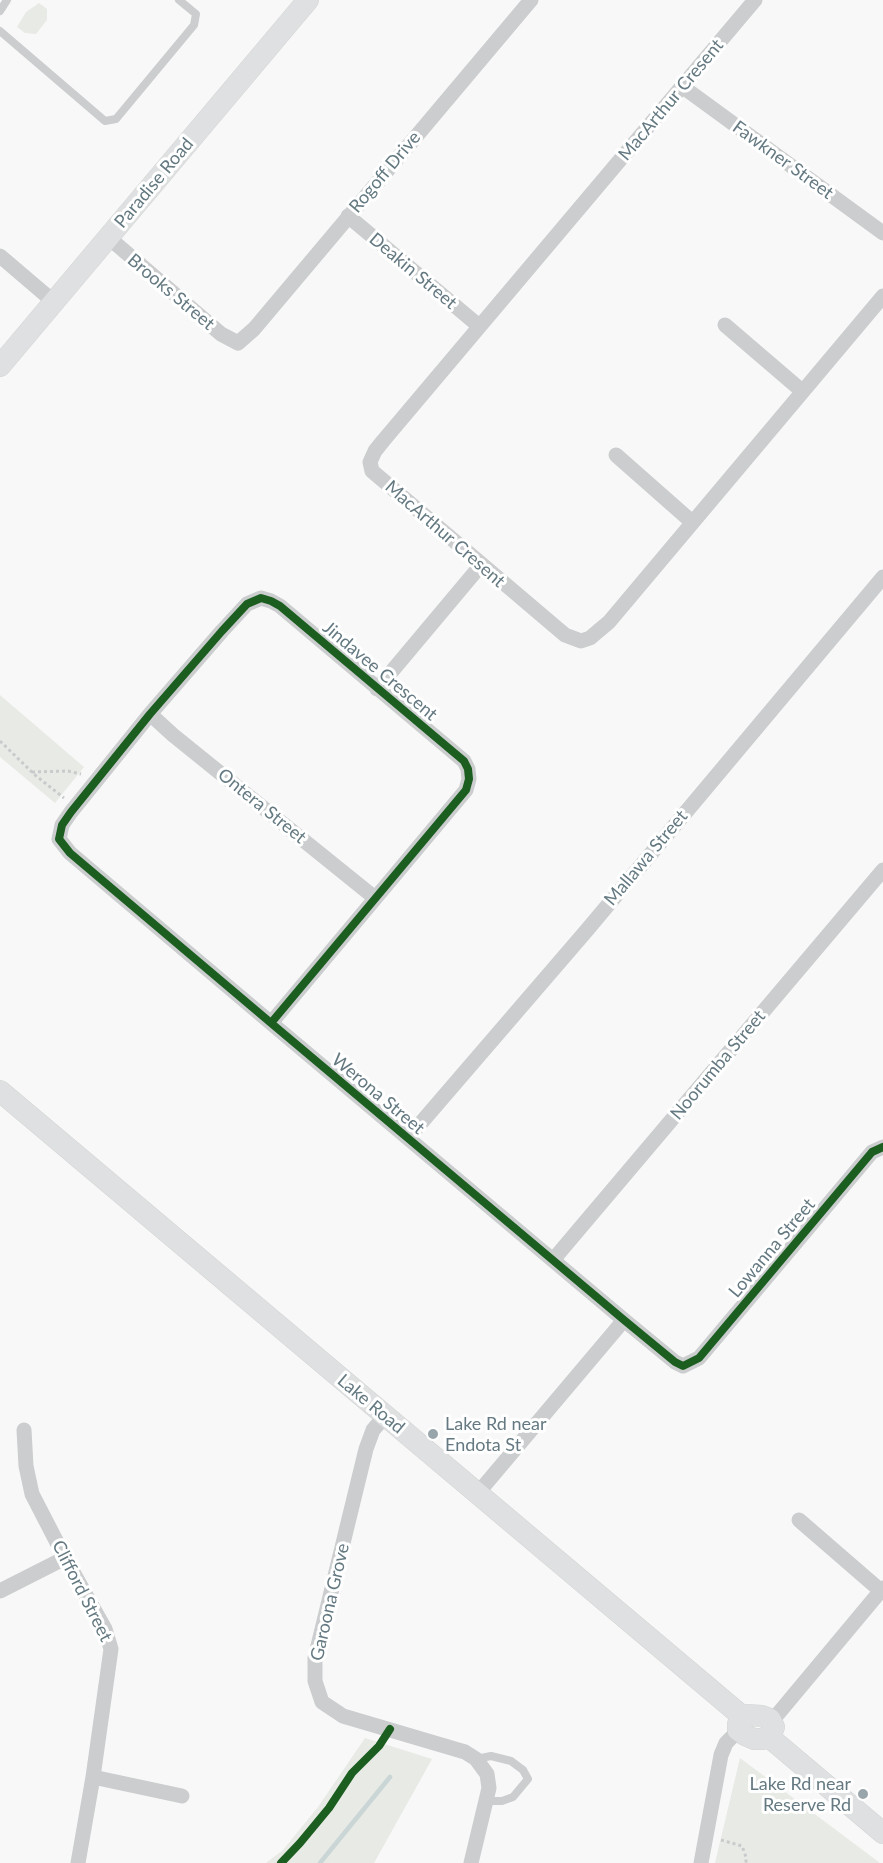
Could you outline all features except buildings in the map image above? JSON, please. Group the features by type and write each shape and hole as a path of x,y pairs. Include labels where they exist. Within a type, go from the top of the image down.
{"street":[{"name":"Paradise Road","path":"0,366 308,0"},
{"name":"Rogoff Drive","path":"237,343 254,329 531,0"},
{"name":"MacArthur Cresent","path":"755,0 383,441 370,462 372,471 565,635 581,641 590,638 609,622 883,296"},
{"name":"Fawkner Street","path":"683,87 883,233"},
{"name":"Deakin Street","path":"348,216 479,326"},
{"name":"Brooks Street","path":"108,237 221,334 237,343"},
{"path":"0,256 54,302"},
{"path":"725,325 802,391"},
{"path":"616,455 692,522"},
{"path":"377,689 481,565"},
{"name":"Mallawa Street","path":"408,1138 883,577"},
{"name":"Jindavee Crescent","path":"59,839 62,825 71,812 150,714 247,604 261,598 280,606 464,761 468,768 469,779 466,790 271,1023"},
{"name":"Ontera Street","path":"150,714 375,898"},
{"name":"Werona Street","path":"59,839 70,853 271,1023 624,1320 683,1366"},
{"name":"Noorumba Street","path":"553,1260 880,880"},
{"name":"Lake Road","path":"0,1091 478,1492 741,1724"},
{"name":"Lowanna Street","path":"683,1366 699,1358 872,1152 883,1146"},
{"path":"478,1492 624,1320"},
{"name":"Garoona Grove","path":"385,1416 373,1430 366,1449 315,1658 315,1681 322,1702 343,1716 465,1752 476,1759"},
{"name":"Clifford Street","path":"24,1430 26,1466 32,1494 105,1629 111,1649 78,1863"},
{"path":"770,1729 882,1590 798,1520"},
{"path":"0,1591 65,1558"},
{"path":"701,1863 721,1755 728,1741 748,1715 767,1717 770,1729 883,1833"},
{"path":"471,1863 489,1788 487,1774 476,1759"},
{"path":"93,1777 182,1796"}],"lane":[{"path":"0,11 8,0"},
{"path":"0,31 105,121 116,119 194,25 195,14 179,0"},
{"name":"Garoona Grove","path":"476,1759 491,1756 511,1761 523,1770 528,1779 513,1797 502,1801 485,1801"}],"path":[{"path":"0,741 32,772 64,798"},
{"path":"32,772 59,771 83,775"},
{"path":"706,1837 742,1846 746,1863"}],"shaded area":[{"path":"39,3 47,9 47,20 36,34 25,33 17,27 26,12"},
{"path":"0,695 84,767 55,803 0,757"},
{"path":"365,1738 432,1759 374,1863 266,1863 283,1850 318,1807"},
{"path":"740,1758 880,1863 715,1863"}],"waterway":[{"path":"320,1863 390,1777"}],"cycle path":[{"path":"271,1023 466,790 469,779 464,761 280,606 261,598 247,604 222,631 150,714 71,812 62,825 59,839 70,853 271,1023 624,1320 683,1366 699,1358 872,1152 883,1147"},
{"path":"281,1863 329,1808 352,1773 379,1746 390,1729"}],"place":[{"name":"Lake Rd near Endota St","path":"433,1434"},
{"name":"Lake Rd near Reserve Rd","path":"863,1794"}]}
